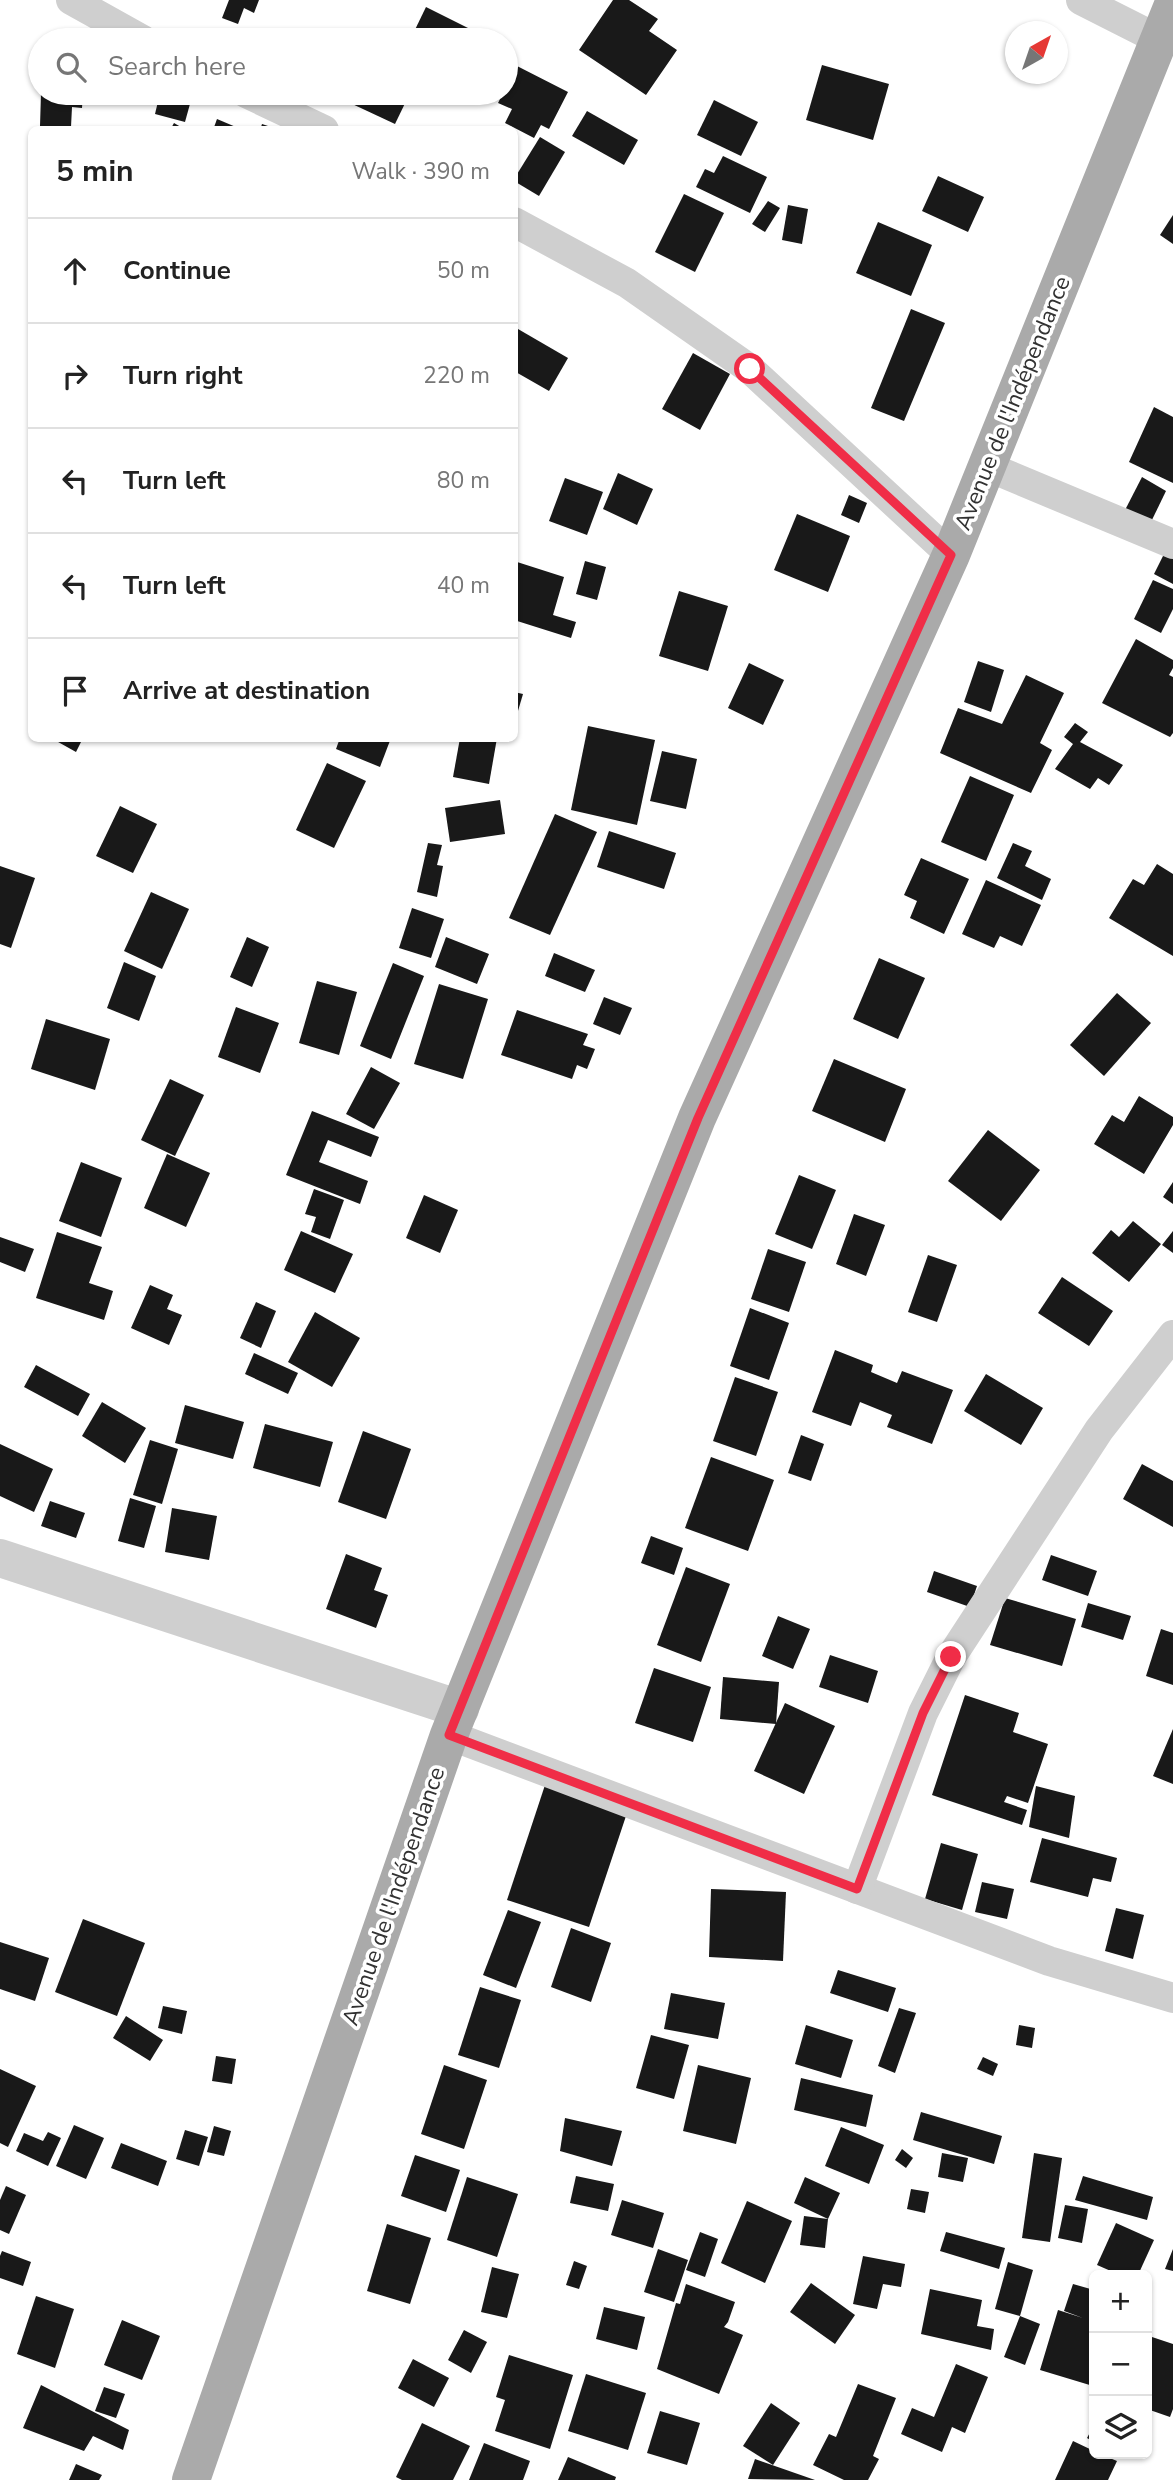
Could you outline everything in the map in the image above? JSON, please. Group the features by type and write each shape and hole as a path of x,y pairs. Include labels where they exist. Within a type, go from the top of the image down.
{"main road":[{"name":"Avenue de l'Indépendance","path":"191,2480 455,1722 698,1118 951,555 1173,5"}],"street":[{"path":"71,0 121,28"},
{"path":"1081,0 1160,40"},
{"path":"271,105 316,126"},
{"path":"518,224 626,283 750,369 951,555"},
{"path":"986,466 1173,544"},
{"path":"857,1889 923,1713 951,1657 1099,1430 1173,1335"},
{"path":"0,1558 455,1722 857,1889 1049,1961 1173,1998"}],"building":[{"path":"229,0 259,0 254,13 244,8 238,24 222,18"},
{"path":"613,0 629,0 658,19 649,31 677,50 646,95 579,50"},
{"path":"426,7 468,28 416,28"},
{"path":"822,65 889,84 873,140 806,120"},
{"path":"518,67 568,92 549,129 541,125 534,138 518,130 518,126 505,123 512,109 503,105 518,105"},
{"path":"714,100 758,122 741,156 697,135"},
{"path":"41,105 82,105 82,108 72,107 71,126 40,126"},
{"path":"157,105 190,105 185,122 155,114"},
{"path":"354,105 404,105 395,124"},
{"path":"587,111 638,140 624,165 572,136"},
{"path":"217,119 234,126 214,126"},
{"path":"540,137 565,152 539,196 518,183 518,173"},
{"path":"723,156 767,177 750,213 696,187 705,169 714,173"},
{"path":"938,176 984,197 968,232 922,211"},
{"path":"684,194 724,213 695,272 655,252"},
{"path":"768,201 780,208 765,232 752,224"},
{"path":"788,205 808,209 802,244 782,240"},
{"path":"1173,215 1173,244 1160,235"},
{"path":"878,222 932,245 911,296 856,273"},
{"path":"911,309 945,323 904,421 871,408"},
{"path":"518,329 568,358 549,391 518,373"},
{"path":"693,353 730,374 700,430 662,409"},
{"path":"1154,407 1173,417 1173,483 1129,462"},
{"path":"618,473 653,489 637,525 603,509"},
{"path":"1142,477 1166,491 1150,524 1123,514"},
{"path":"565,478 603,492 587,535 549,521"},
{"path":"849,495 867,503 859,523 841,515"},
{"path":"797,514 850,536 828,592 774,570"},
{"path":"1165,552 1173,556 1173,584 1154,574"},
{"path":"585,561 606,567 597,600 576,594"},
{"path":"518,562 564,577 553,615 576,622 571,638 518,621"},
{"path":"1153,580 1173,589 1173,609 1161,633 1134,619"},
{"path":"679,591 728,606 708,671 659,656"},
{"path":"1136,639 1173,660 1169,675 1173,677 1173,733 1170,737 1102,703"},
{"path":"978,661 1004,670 991,712 964,702"},
{"path":"749,663 784,680 763,725 728,708"},
{"path":"1026,675 1064,693 1040,743 1052,750 1031,793 940,753 958,708 1002,724"},
{"path":"518,693 523,694 518,711"},
{"path":"1075,723 1088,732 1080,742 1123,765 1109,785 1098,778 1090,789 1055,769 1073,744 1064,737"},
{"path":"588,726 655,740 637,825 571,810"},
{"path":"58,742 81,742 76,752"},
{"path":"339,742 389,742 380,767 336,749"},
{"path":"459,742 496,742 489,784 453,777"},
{"path":"662,751 697,759 686,809 650,801"},
{"path":"327,763 366,781 334,848 296,830"},
{"path":"970,776 1014,795 986,861 941,842"},
{"path":"500,800 505,834 450,842 445,808"},
{"path":"120,806 157,824 133,873 96,856"},
{"path":"555,814 597,832 550,935 509,918"},
{"path":"609,831 676,853 664,889 597,867"},
{"path":"428,843 442,845 437,865 443,866 437,897 417,892"},
{"path":"1013,843 1032,851 1025,866 1051,879 1042,900 997,878"},
{"path":"921,858 969,879 944,934 910,918 917,901 904,895"},
{"path":"1157,864 1173,874 1173,956 1109,918 1133,879 1144,885"},
{"path":"0,866 35,878 11,948 0,944"},
{"path":"986,880 1041,905 1022,946 1000,936 994,948 962,934"},
{"path":"151,892 189,909 162,969 124,951"},
{"path":"412,908 444,919 431,958 399,948"},
{"path":"247,937 269,947 252,987 230,977"},
{"path":"446,937 489,954 477,984 435,967"},
{"path":"554,953 595,970 585,992 545,976"},
{"path":"879,958 925,978 898,1039 853,1019"},
{"path":"124,962 156,976 139,1021 107,1008"},
{"path":"393,963 424,976 391,1059 360,1046"},
{"path":"317,981 357,992 339,1055 299,1043"},
{"path":"439,984 488,999 463,1079 414,1064"},
{"path":"1117,993 1151,1023 1104,1076 1070,1045"},
{"path":"604,997 632,1008 620,1035 593,1024"},
{"path":"236,1007 279,1023 260,1073 218,1057"},
{"path":"517,1010 588,1034 583,1045 595,1049 587,1069 577,1065 572,1079 501,1055"},
{"path":"46,1019 110,1039 95,1090 31,1069"},
{"path":"834,1059 906,1089 885,1142 812,1111"},
{"path":"371,1067 400,1083 374,1129 346,1114"},
{"path":"170,1079 204,1095 175,1156 141,1140"},
{"path":"1139,1096 1173,1117 1173,1125 1144,1174 1094,1144 1112,1115 1124,1122"},
{"path":"312,1111 379,1137 371,1157 328,1140 319,1162 368,1181 360,1204 286,1175"},
{"path":"988,1130 1040,1170 1001,1221 948,1181"},
{"path":"167,1154 210,1173 186,1227 144,1208"},
{"path":"81,1162 122,1178 101,1237 59,1221"},
{"path":"799,1175 836,1190 812,1249 775,1234"},
{"path":"1173,1182 1173,1204 1163,1197"},
{"path":"314,1189 344,1200 330,1239 311,1232 316,1217 305,1214"},
{"path":"424,1195 458,1210 440,1253 406,1238"},
{"path":"854,1214 885,1225 866,1276 836,1264"},
{"path":"1133,1221 1161,1244 1129,1282 1092,1253 1111,1230 1119,1237"},
{"path":"301,1231 353,1254 335,1293 284,1270"},
{"path":"1173,1231 1173,1253 1162,1245"},
{"path":"57,1232 102,1247 89,1283 113,1291 104,1320 36,1298"},
{"path":"0,1237 34,1249 25,1272 0,1262"},
{"path":"768,1249 806,1262 789,1312 751,1299"},
{"path":"928,1255 957,1265 937,1322 908,1312"},
{"path":"1062,1277 1113,1311 1089,1346 1038,1313"},
{"path":"150,1285 173,1295 167,1309 182,1315 169,1345 131,1328"},
{"path":"256,1302 276,1311 261,1348 240,1338"},
{"path":"750,1308 789,1323 769,1380 730,1366"},
{"path":"315,1312 360,1338 332,1387 288,1362"},
{"path":"835,1350 873,1365 871,1372 897,1383 902,1371 953,1390 932,1444 887,1427 892,1415 860,1402 851,1426 812,1412"},
{"path":"254,1353 298,1373 288,1394 245,1374"},
{"path":"36,1365 90,1394 78,1416 24,1387"},
{"path":"986,1374 1043,1408 1021,1445 964,1411"},
{"path":"735,1377 778,1392 756,1456 713,1441"},
{"path":"102,1402 146,1428 125,1463 82,1436"},
{"path":"185,1405 244,1422 233,1459 175,1443"},
{"path":"265,1424 333,1442 320,1487 253,1468"},
{"path":"363,1431 411,1449 386,1519 338,1502"},
{"path":"801,1435 824,1444 811,1481 788,1473"},
{"path":"150,1440 178,1449 162,1504 133,1495"},
{"path":"0,1444 53,1469 34,1512 0,1496"},
{"path":"711,1457 774,1480 748,1551 685,1528"},
{"path":"1142,1464 1173,1481 1173,1527 1123,1499"},
{"path":"130,1498 156,1506 144,1548 118,1541"},
{"path":"50,1501 85,1513 76,1538 41,1526"},
{"path":"172,1508 217,1516 209,1560 165,1552"},
{"path":"651,1536 683,1548 674,1575 641,1563"},
{"path":"346,1554 382,1568 374,1590 388,1595 376,1628 326,1609"},
{"path":"1051,1555 1097,1571 1088,1596 1042,1580"},
{"path":"686,1567 730,1584 701,1662 657,1645"},
{"path":"934,1571 977,1586 970,1607 927,1592"},
{"path":"1005,1598 1076,1619 1062,1666 990,1645"},
{"path":"1088,1603 1131,1616 1123,1640 1081,1627"},
{"path":"778,1616 810,1629 793,1669 762,1656"},
{"path":"1161,1629 1173,1633 1173,1685 1146,1676"},
{"path":"830,1655 878,1671 868,1703 819,1687"},
{"path":"654,1668 711,1687 693,1742 635,1723"},
{"path":"723,1677 779,1682 776,1724 720,1719"},
{"path":"965,1695 1019,1713 1013,1732 1048,1744 1028,1803 1007,1796 1004,1802 1027,1810 1022,1825 932,1795"},
{"path":"785,1703 835,1726 804,1794 754,1771"},
{"path":"1173,1729 1173,1784 1153,1776"},
{"path":"546,1782 628,1810 589,1927 507,1900"},
{"path":"1036,1786 1075,1796 1069,1838 1029,1827"},
{"path":"1042,1838 1117,1858 1111,1882 1093,1878 1088,1897 1030,1882"},
{"path":"941,1843 978,1854 962,1910 925,1899"},
{"path":"982,1882 1014,1889 1007,1919 975,1912"},
{"path":"711,1889 786,1892 783,1961 709,1957"},
{"path":"1116,1908 1144,1915 1133,1959 1105,1951"},
{"path":"508,1910 541,1922 516,1988 483,1975"},
{"path":"83,1919 145,1943 117,2016 55,1992"},
{"path":"571,1928 611,1943 591,2002 551,1987"},
{"path":"0,1942 49,1958 35,2001 0,1989"},
{"path":"838,1970 896,1988 888,2012 830,1993"},
{"path":"480,1987 521,2000 499,2068 458,2055"},
{"path":"671,1993 725,2003 718,2039 664,2029"},
{"path":"163,2006 187,2011 182,2034 158,2028"},
{"path":"899,2008 916,2013 895,2073 878,2066"},
{"path":"126,2016 163,2040 150,2061 113,2038"},
{"path":"806,2025 853,2040 841,2078 795,2064"},
{"path":"1019,2025 1035,2028 1032,2048 1016,2045"},
{"path":"651,2035 689,2045 674,2099 636,2088"},
{"path":"216,2056 236,2059 232,2084 212,2081"},
{"path":"983,2057 998,2064 993,2076 977,2069"},
{"path":"444,2065 487,2080 464,2149 421,2134"},
{"path":"698,2065 751,2078 736,2144 683,2131"},
{"path":"0,2069 36,2086 8,2147 0,2143"},
{"path":"801,2078 873,2095 866,2127 794,2110"},
{"path":"921,2112 1002,2136 994,2164 913,2140"},
{"path":"565,2118 622,2131 612,2166 560,2151"},
{"path":"74,2125 104,2138 86,2179 56,2166"},
{"path":"214,2126 231,2131 224,2156 207,2152"},
{"path":"841,2127 884,2145 869,2184 825,2166"},
{"path":"185,2130 208,2137 199,2166 176,2159"},
{"path":"48,2132 61,2138 48,2166 16,2151 24,2133 43,2141"},
{"path":"121,2143 167,2161 158,2186 111,2168"},
{"path":"902,2149 913,2158 906,2168 895,2160"},
{"path":"942,2153 968,2158 963,2182 938,2177"},
{"path":"1034,2153 1062,2158 1050,2242 1022,2238"},
{"path":"415,2155 460,2170 446,2212 401,2196"},
{"path":"576,2176 614,2184 608,2211 570,2203"},
{"path":"1083,2176 1153,2197 1147,2220 1075,2200"},
{"path":"467,2177 518,2194 497,2257 447,2240"},
{"path":"805,2177 840,2193 828,2219 794,2203"},
{"path":"6,2186 26,2195 9,2234 0,2230 0,2200"},
{"path":"911,2189 929,2192 925,2213 907,2209"},
{"path":"622,2200 664,2213 653,2248 611,2235"},
{"path":"747,2201 792,2221 765,2283 721,2263"},
{"path":"1065,2205 1088,2209 1082,2243 1058,2238"},
{"path":"804,2216 828,2219 825,2248 800,2245"},
{"path":"1116,2223 1154,2240 1140,2270 1108,2270 1097,2265"},
{"path":"387,2224 431,2238 410,2304 367,2291"},
{"path":"700,2232 718,2239 705,2277 686,2270"},
{"path":"946,2232 1005,2248 999,2269 940,2251"},
{"path":"658,2249 688,2260 674,2302 644,2292"},
{"path":"1173,2249 1173,2271 1165,2269"},
{"path":"2,2251 31,2262 23,2286 0,2278"},
{"path":"863,2256 905,2264 901,2287 883,2284 877,2309 853,2304"},
{"path":"574,2261 587,2266 579,2289 566,2285"},
{"path":"1008,2262 1033,2270 1020,2316 995,2309"},
{"path":"492,2267 519,2274 507,2318 481,2312"},
{"path":"811,2283 855,2315 835,2344 790,2312"},
{"path":"686,2284 735,2302 724,2327 743,2335 719,2394 657,2369 676,2303 680,2304"},
{"path":"1073,2284 1089,2289 1089,2385 1040,2370 1058,2310 1083,2318 1064,2311"},
{"path":"930,2289 982,2300 977,2326 994,2329 991,2350 921,2334"},
{"path":"36,2296 74,2309 55,2368 17,2354"},
{"path":"604,2307 645,2317 637,2350 596,2339"},
{"path":"1020,2316 1040,2324 1025,2365 1004,2357"},
{"path":"122,2320 160,2336 142,2380 104,2365"},
{"path":"464,2330 487,2342 471,2373 448,2360"},
{"path":"1152,2337 1173,2344 1173,2409 1170,2417 1152,2411"},
{"path":"509,2355 573,2375 550,2449 495,2431 505,2400 496,2397"},
{"path":"413,2359 449,2378 434,2407 398,2388"},
{"path":"956,2364 988,2377 965,2433 952,2427 942,2452 901,2434 912,2408 934,2417"},
{"path":"586,2374 646,2393 628,2450 568,2431"},
{"path":"858,2384 896,2398 873,2456 879,2459 868,2480 844,2480 813,2465 829,2434 836,2437"},
{"path":"41,2385 129,2430 123,2450 93,2436 84,2451 23,2428"},
{"path":"104,2387 125,2394 116,2418 95,2411"},
{"path":"771,2403 800,2423 773,2465 743,2446"},
{"path":"660,2411 700,2423 687,2465 647,2453"},
{"path":"422,2423 470,2446 453,2480 402,2480 396,2477"},
{"path":"1073,2441 1089,2449 1089,2459 1117,2461 1108,2480 1055,2480"},
{"path":"484,2443 530,2461 523,2480 469,2480"},
{"path":"568,2457 616,2477 615,2480 558,2480"},
{"path":"755,2459 815,2480 748,2479"},
{"path":"76,2464 102,2475 99,2480 69,2480"}],"route":[{"path":"750,369 951,555 698,1118 449,1735 857,1889 923,1713 951,1657"}]}
